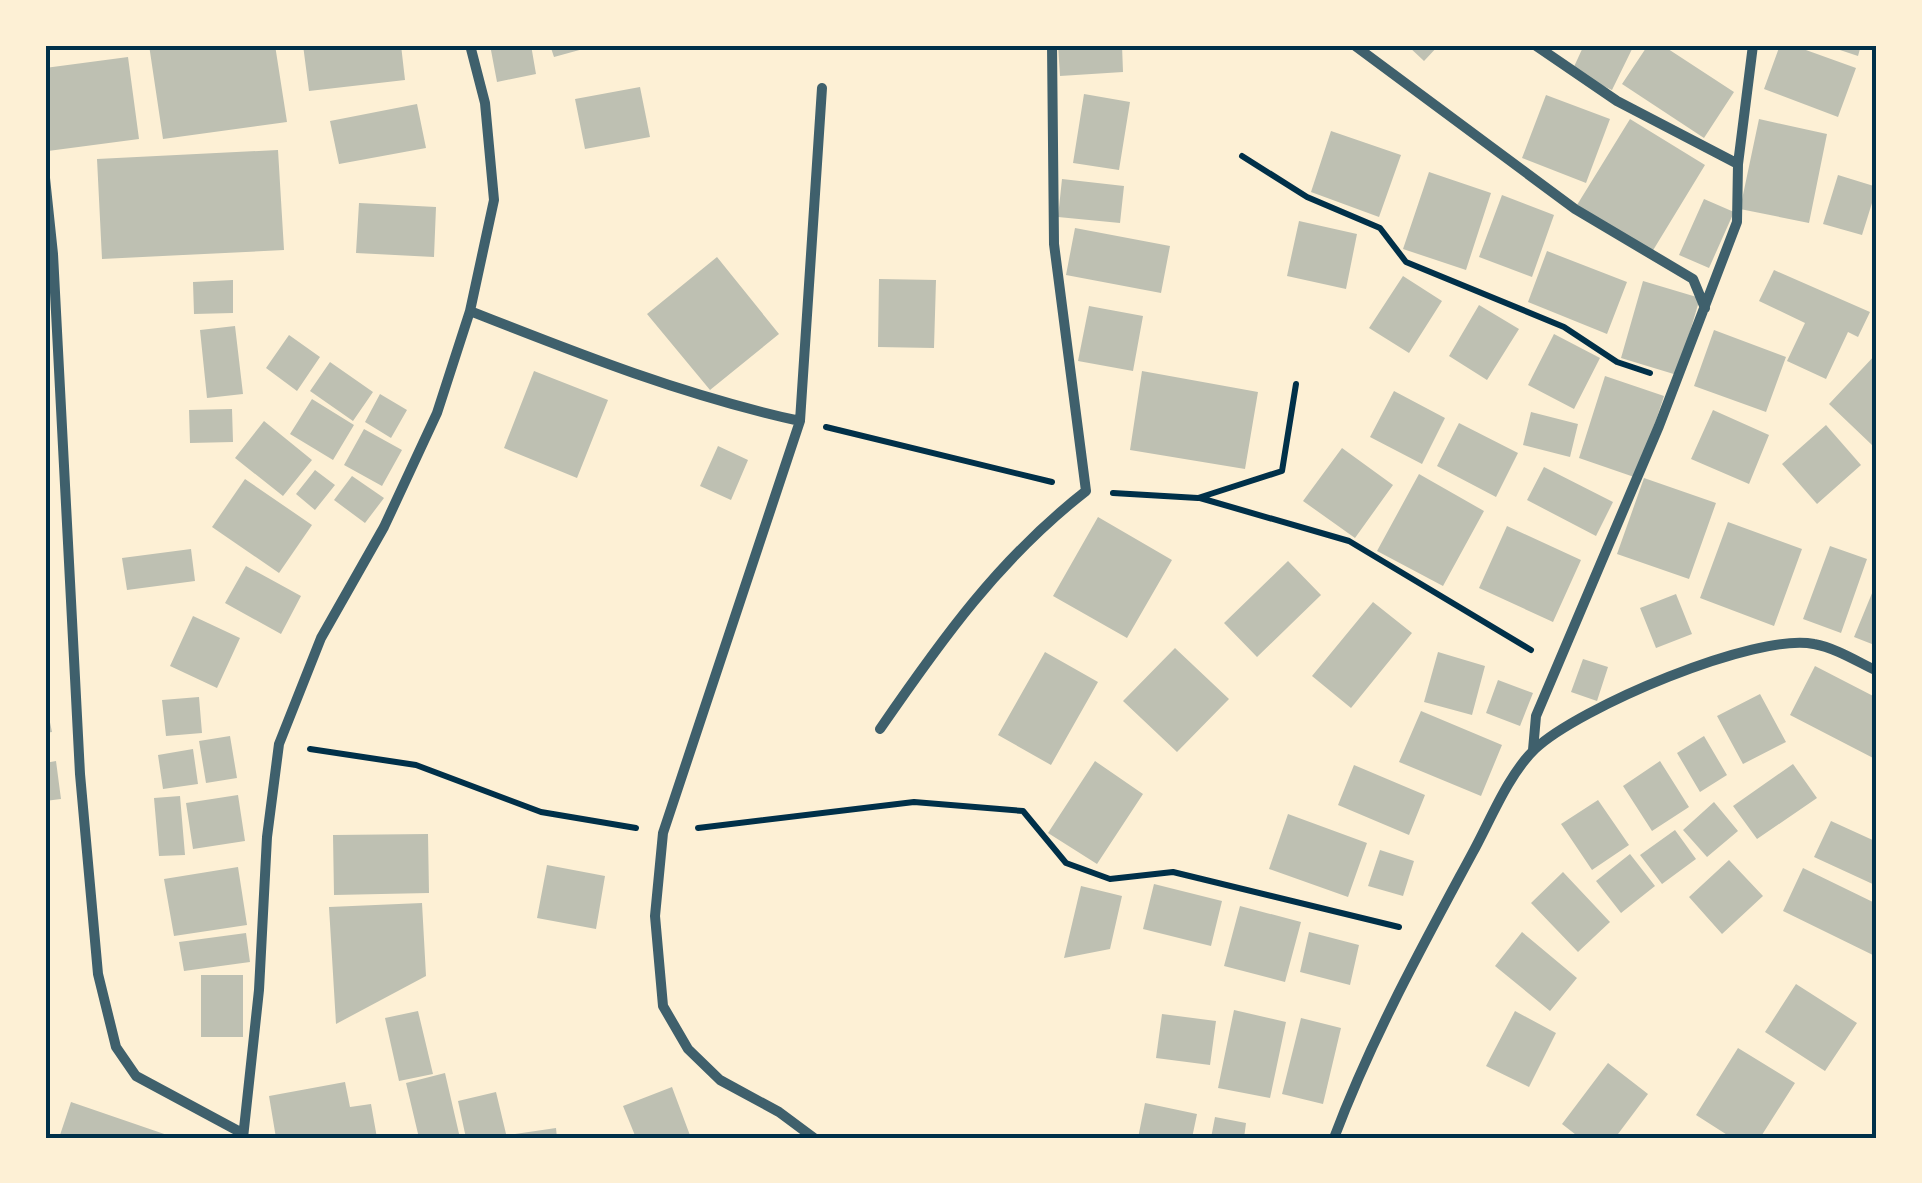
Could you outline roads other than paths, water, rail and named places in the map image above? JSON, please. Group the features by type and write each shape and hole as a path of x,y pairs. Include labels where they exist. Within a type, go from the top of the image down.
{"street":[{"path":"45,178 53,254 80,774 98,974 116,1046 136,1076 243,1135 279,744 322,638 384,527 437,413 470,310 494,200 485,103 470,45"},
{"path":"880,728 992,576 1033,532 1086,491 1054,244 1052,45"},
{"path":"1354,45 1575,209 1693,280 1706,309"},
{"path":"1535,45 1617,102 1738,164"},
{"path":"1533,750 1536,716 1706,309 1737,222 1738,164 1753,45"},
{"path":"814,1138 779,1112 720,1080 688,1048 663,1006 655,916 662,832 800,421 822,88"},
{"path":"470,310 625,372 726,405 800,421"},
{"path":"1334,1138 1364,1057 1503,796 1533,750 1624,696 1738,652 1784,643 1815,644 1877,671"}]}
